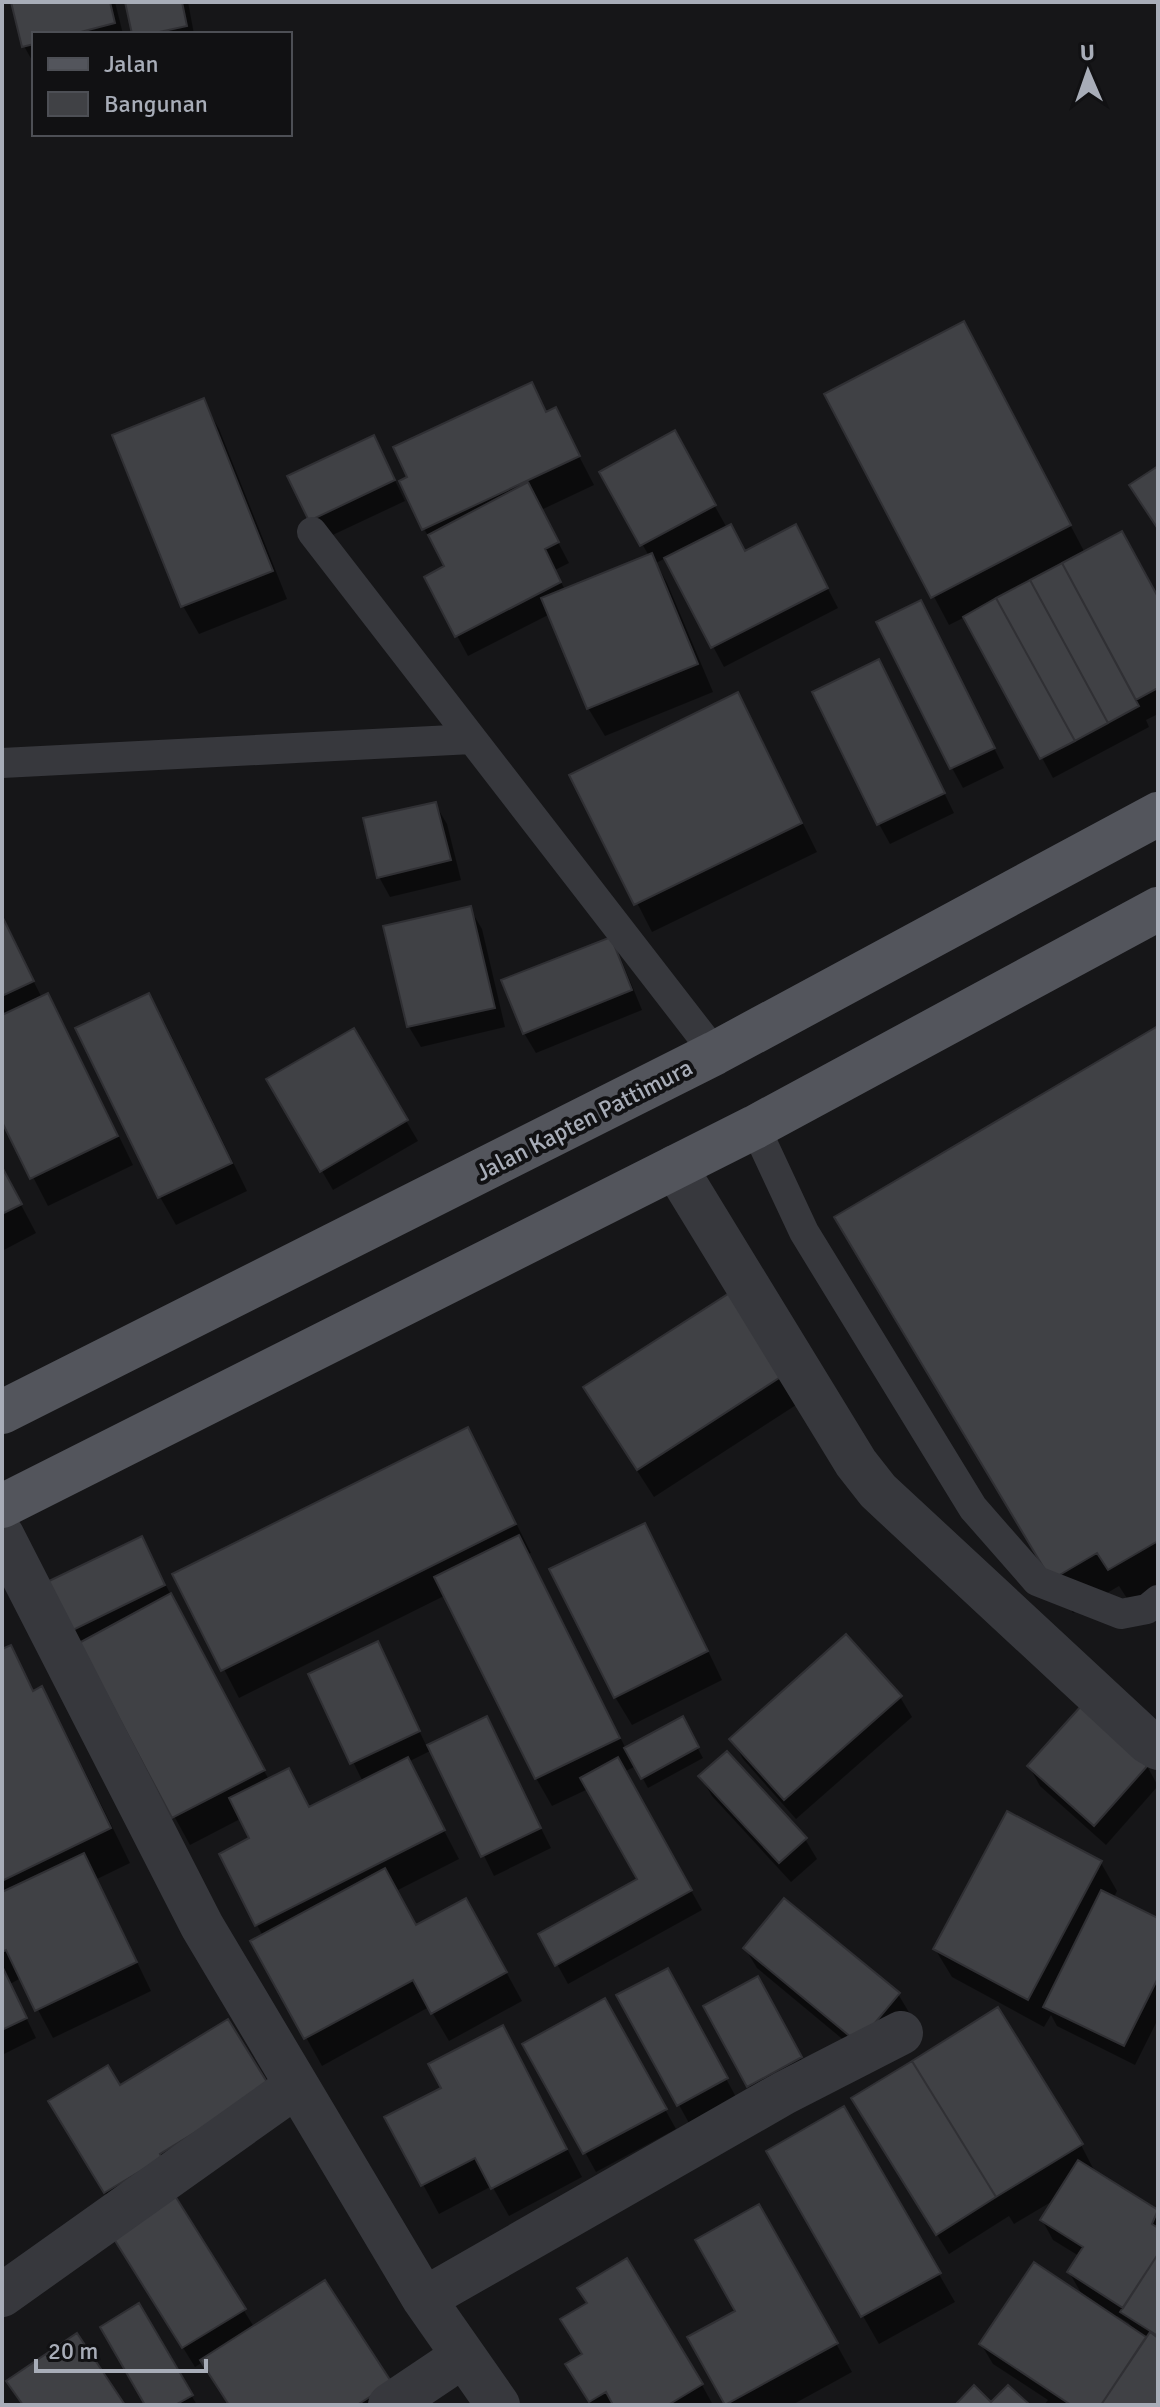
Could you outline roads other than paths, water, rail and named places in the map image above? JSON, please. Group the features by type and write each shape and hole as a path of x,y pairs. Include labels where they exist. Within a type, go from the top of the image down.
{"main road":[{"name":"Jalan Kapten Pattimura","path":"2,1412 715,1053 1158,814"},
{"path":"2,1506 755,1127 1158,909"}],"street":[{"path":"675,1167 856,1463 878,1491 1137,1732 1158,1748"},
{"path":"2,1535 202,1926 424,2299 498,2405"},
{"path":"424,2299 784,2093 901,2033"},
{"path":"2,2295 296,2086"},
{"path":"390,2405 463,2356"}],"lane":[{"path":"312,532 715,1053"},
{"path":"2,763 472,739"},
{"path":"755,1127 804,1232 973,1508 1037,1581 1121,1614 1147,1609 1158,1600"}]}
